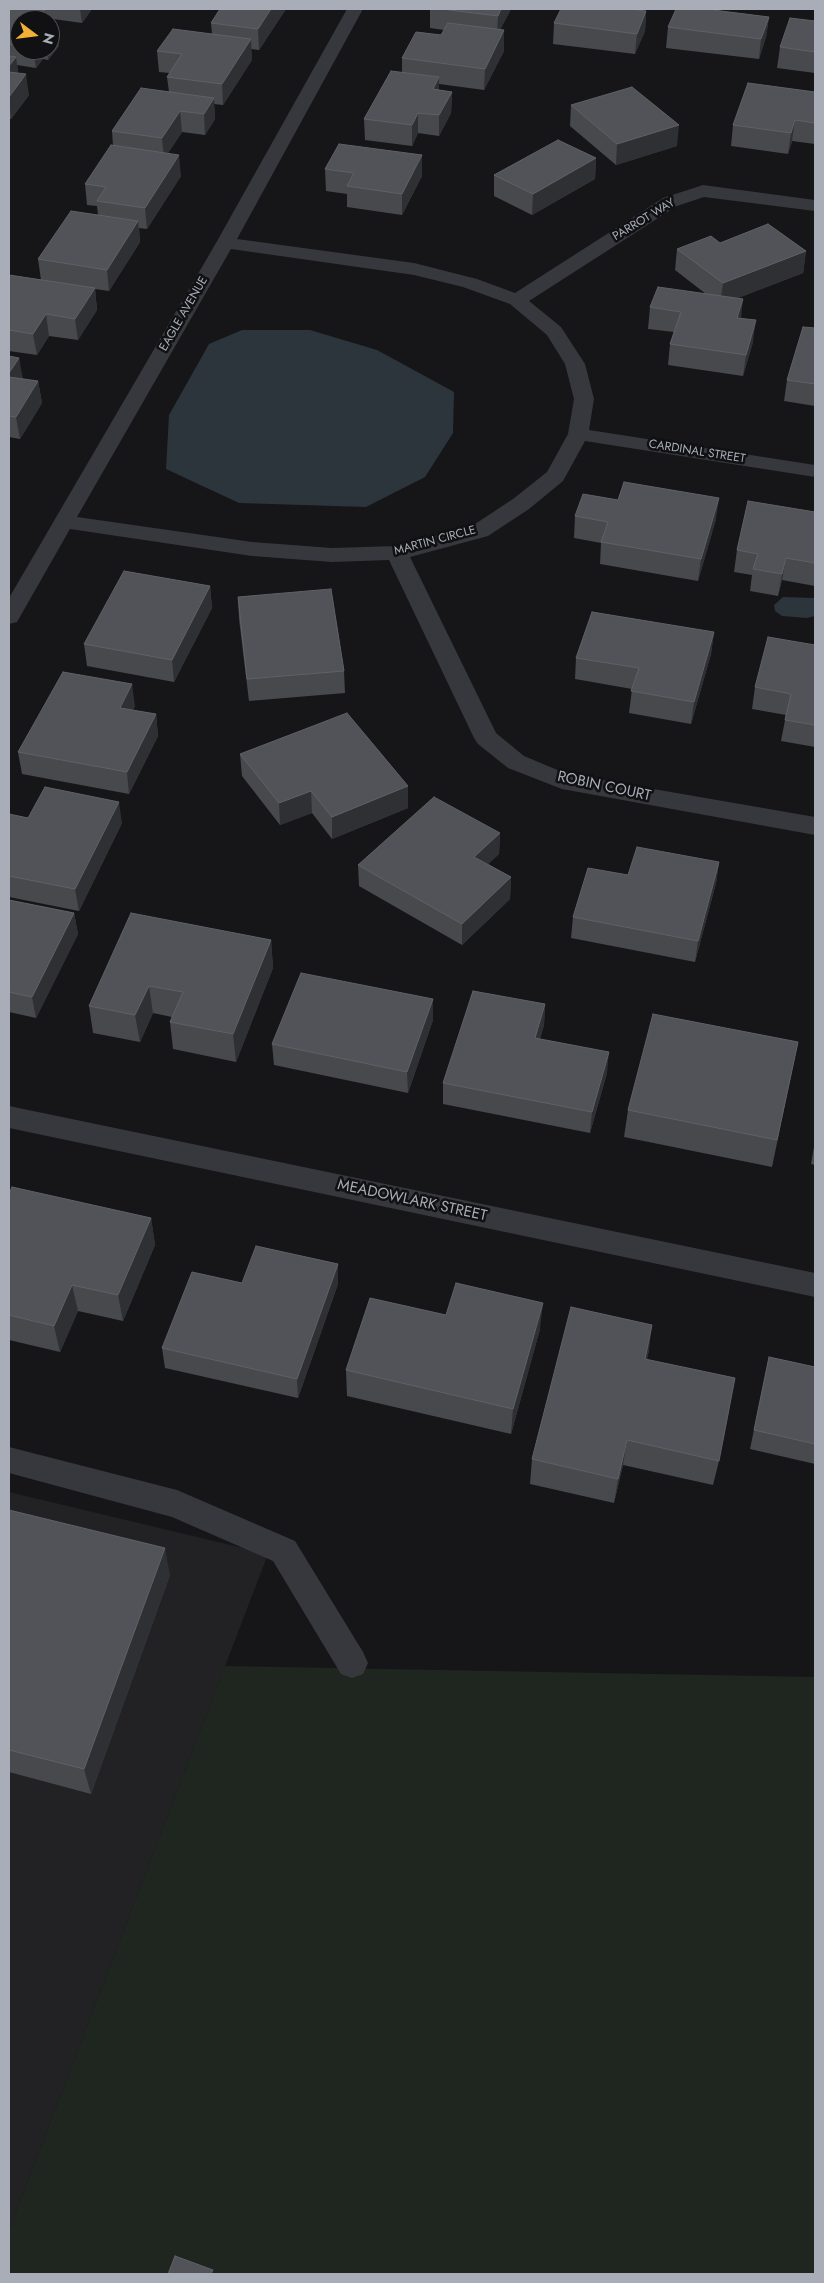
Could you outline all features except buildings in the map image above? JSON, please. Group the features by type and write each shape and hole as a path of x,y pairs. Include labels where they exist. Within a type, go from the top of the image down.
{"street":[{"name":"EAGLE AVENUE","path":"9,617 225,243 355,9"},
{"name":"PARROT WAY","path":"517,300 670,202 703,192 815,205"},
{"name":"MARTIN CIRCLE","path":"64,522 252,549 332,556 397,553 480,531 522,504 556,476 578,434 584,400 575,364 554,331 517,300 470,283 414,269 225,243"},
{"name":"CARDINAL STREET","path":"578,434 815,471"},
{"name":"ROBIN COURT","path":"397,553 486,738 516,762 562,781 815,826"},
{"name":"MEADOWLARK STREET","path":"9,1118 815,1285"},
{"path":"9,1460 177,1504 284,1550 352,1663"}],"shaded area":[{"path":"242,330 310,330 377,350 454,392 453,433 425,477 366,507 239,503 166,469 169,415 209,344"},
{"path":"783,597 815,598 815,616 807,618 782,616 775,611 774,605"},
{"path":"9,1492 268,1554 9,2230"},
{"path":"225,1666 815,1677 815,2274 9,2274 9,2230"}]}
